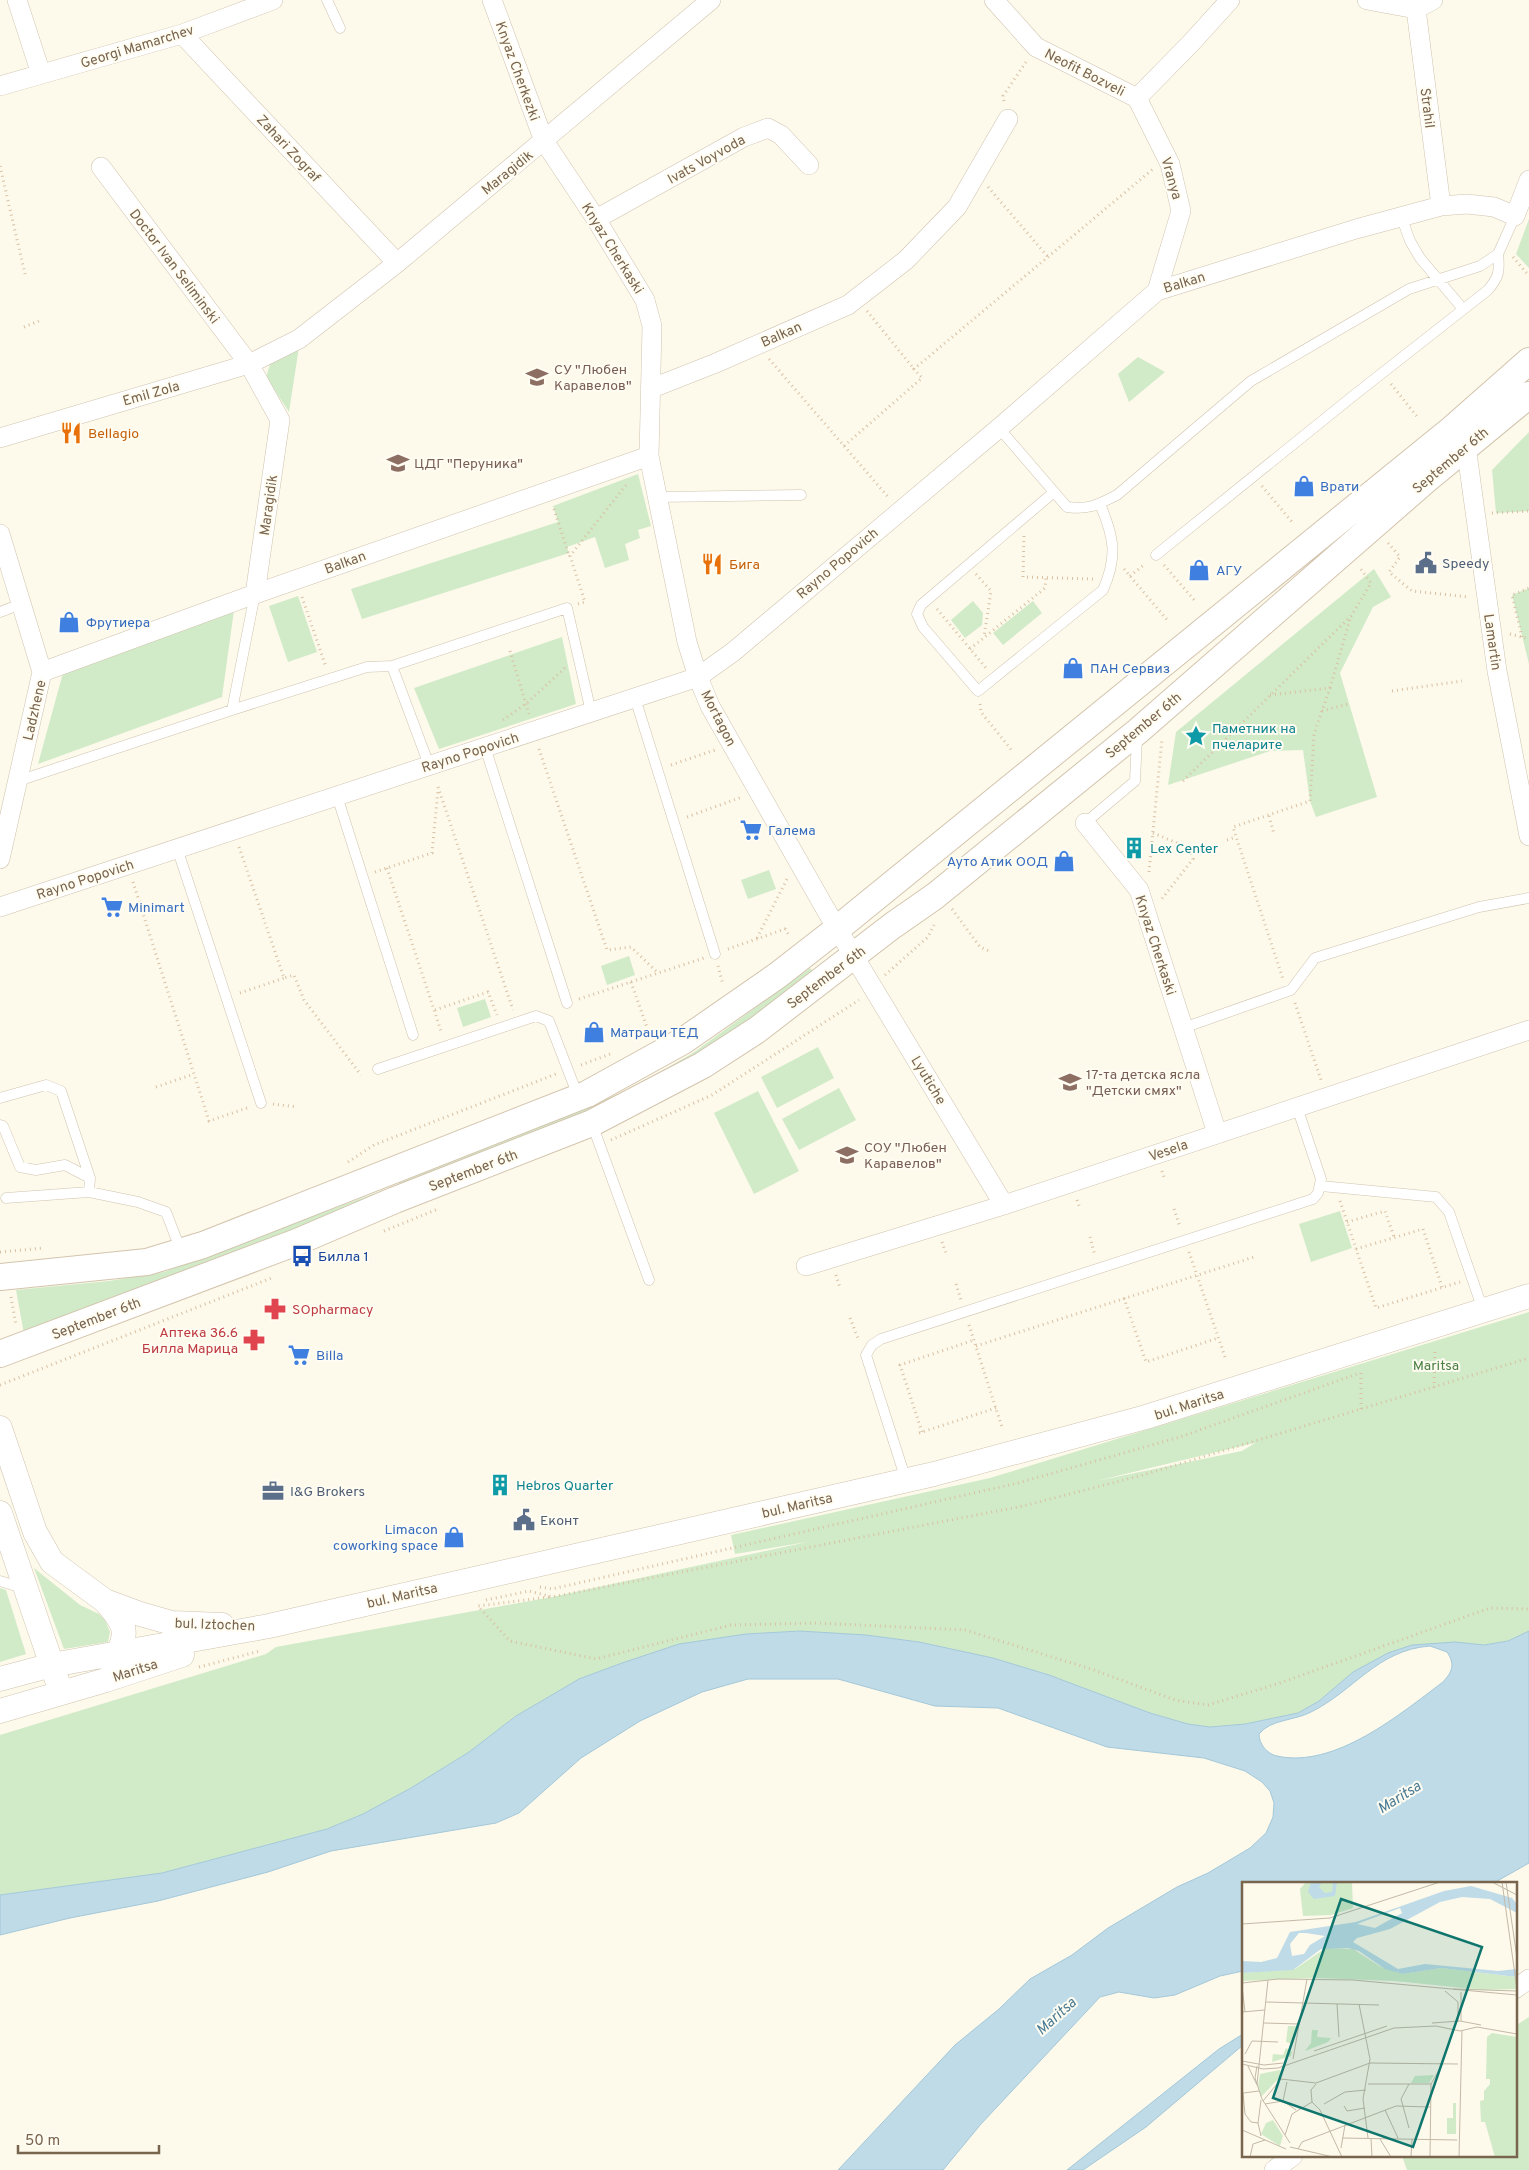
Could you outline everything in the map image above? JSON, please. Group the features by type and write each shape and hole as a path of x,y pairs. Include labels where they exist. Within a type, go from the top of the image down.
{"main road":[{"name":"September 6th","path":"3,1264 147,1262 181,1252 578,1097 683,1041 778,975 837,928 1453,428 1529,361"},
{"name":"September 6th","path":"11,1350 297,1242 395,1200 592,1123 703,1065 757,1030 1150,731 1466,446 1529,395"}],"street":[{"path":"17,0 41,74"},
{"name":"Georgi Mamarchev","path":"0,86 182,34 272,0"},
{"name":"Knyaz Cherkezki","path":"492,0 544,141"},
{"name":"Maragidik","path":"299,339 397,262 711,0"},
{"name":"Neofit Bozveli","path":"994,0 1036,47 1137,98"},
{"path":"1137,98 1230,0"},
{"path":"1367,0 1416,9 1433,0"},
{"name":"Strahil","path":"1416,9 1441,206"},
{"name":"Zahari Zograf","path":"182,34 397,262"},
{"name":"Vranya","path":"1137,98 1170,164 1181,211 1157,291"},
{"name":"Balkan","path":"650,389 848,305 906,260 957,207 1008,119"},
{"name":"Ivats Voyvoda","path":"596,220 744,137 768,128 787,140 809,165"},
{"name":"Knyaz Cherkaski","path":"544,141 596,220 644,300 652,326 649,456"},
{"name":"Doctor Ivan Seliminski","path":"101,167 249,364"},
{"path":"1516,216 1529,180"},
{"name":"Balkan","path":"896,512 999,428 1157,291 1401,216 1441,206 1467,204 1494,207 1516,216"},
{"name":"Emil Zola","path":"0,438 249,364 299,339"},
{"name":"Maragidik","path":"249,364 280,420 255,594"},
{"name":"Lamartin","path":"1466,446 1497,671 1527,815 1529,836"},
{"name":"Balkan","path":"42,672 297,579 649,456"},
{"name":"Mortagon","path":"649,456 688,642 698,677 710,706 854,956"},
{"name":"Rayno Popovich","path":"0,907 698,677 733,652 896,512"},
{"name":"Ladzhene","path":"0,534 42,672 0,859"},
{"name":"Knyaz Cherkaski","path":"1085,823 1139,890 1217,1133"},
{"name":"Lyutiche","path":"854,956 1004,1204"},
{"name":"Vesela","path":"806,1266 1004,1204 1529,1030"},
{"name":"bul. Maritsa","path":"52,1665 269,1626 906,1481 1146,1417 1529,1296"},
{"name":"bul. Iztochen","path":"0,1428 35,1532 52,1562 105,1601 172,1623 269,1626"},
{"path":"2,1526 27,1589 62,1694"},
{"path":"105,1601 121,1618 124,1628 124,1638 106,1680"},
{"name":"Maritsa","path":"0,1711 62,1694 269,1626"},
{"path":"0,1679 52,1665"},
{"path":"1516,1988 1529,1979"},
{"path":"1274,2170 1290,2158"}],"lane":[{"path":"327,0 340,28"},
{"path":"1401,216 1410,240 1420,258 1464,309"},
{"path":"999,428 1067,507 1084,509 1100,504 1117,495 1251,381 1380,304 1409,289 1480,266 1500,249 1516,216"},
{"path":"1156,555 1488,290 1497,280 1500,267 1500,249"},
{"path":"1054,492 928,598 921,605 917,614 923,626 978,692 1103,590 1114,558 1111,530 1100,504"},
{"path":"657,497 801,495"},
{"path":"232,710 255,594"},
{"path":"0,612 21,604"},
{"path":"18,780 330,679 367,668 392,666 567,608 591,712"},
{"path":"392,666 435,764"},
{"path":"635,698 715,954"},
{"name":"Knyaz Cherkaski","path":"1085,823 1135,781 1150,731"},
{"path":"485,747 567,1003"},
{"path":"337,796 413,1035"},
{"path":"178,848 261,1103"},
{"path":"1182,1028 1289,991 1315,958 1479,907 1529,898"},
{"path":"378,1069 536,1016 549,1021 578,1097"},
{"path":"0,1098 46,1085 61,1091 90,1178 89,1192"},
{"path":"906,1481 866,1355 872,1345 881,1339 1306,1202 1318,1193 1321,1179 1297,1107"},
{"path":"592,1123 649,1280"},
{"path":"0,1125 3,1126 20,1167 36,1170 65,1165 90,1178"},
{"path":"1320,1186 1436,1197 1449,1212 1484,1310"},
{"path":"6,1198 89,1192 138,1202 166,1212 181,1252"},
{"path":"0,1581 27,1589"}],"path":[{"path":"1008,119 1003,96 1036,47"},
{"path":"914,369 1167,157"},
{"path":"0,166 25,274"},
{"path":"976,173 1048,257"},
{"path":"1500,249 1529,276"},
{"path":"844,446 922,378 857,298"},
{"path":"24,327 40,321"},
{"path":"757,345 844,446 896,512"},
{"path":"1382,374 1419,419"},
{"path":"570,556 626,484 629,462"},
{"path":"1254,476 1292,522"},
{"path":"548,490 585,602 567,608"},
{"path":"1476,515 1529,511"},
{"path":"1025,517 1023,577 1099,580 1110,574"},
{"path":"1388,543 1400,557 1389,572 1412,591 1487,598"},
{"path":"1130,576 1156,555 1195,601"},
{"path":"1114,558 1169,622"},
{"path":"968,565 991,591 984,638"},
{"path":"1183,781 1270,695 1317,652 1351,616 1371,583 1360,568"},
{"path":"970,649 1045,588 1046,578"},
{"path":"297,579 330,679"},
{"path":"1522,637 1512,595 1529,588"},
{"path":"928,598 994,678"},
{"path":"1326,1097 1233,827 1310,801 1314,734 1330,688 1351,616"},
{"path":"510,651 534,731 607,950 631,947 658,973"},
{"path":"500,723 527,703 578,655"},
{"path":"1392,691 1462,681"},
{"path":"1270,695 1330,688"},
{"path":"978,692 981,712 1013,752"},
{"path":"1321,711 1348,704"},
{"path":"1135,885 1149,872 1153,833 1150,731"},
{"path":"658,769 732,744"},
{"path":"435,764 438,787 517,1022"},
{"path":"363,876 432,853 438,787"},
{"path":"675,822 759,792"},
{"path":"1268,816 1274,834"},
{"path":"233,830 284,978"},
{"path":"1153,833 1189,848 1193,859 1162,899"},
{"path":"1227,840 1236,837"},
{"path":"1191,852 1203,848"},
{"path":"757,939 797,860"},
{"path":"128,864 209,1121 261,1103 297,1107"},
{"path":"388,868 446,1046"},
{"path":"951,907 980,947 989,951"},
{"path":"567,1003 785,929 792,936 784,941"},
{"path":"226,997 294,975 304,1000 361,1075"},
{"path":"716,990 731,979"},
{"path":"631,982 650,1037"},
{"path":"435,1010 488,992 501,1028"},
{"path":"643,1041 657,1032"},
{"path":"346,1163 374,1145 614,1053"},
{"path":"156,1086 194,1074"},
{"path":"1336,1188 1376,1308 1472,1278"},
{"path":"1174,1209 1225,1357"},
{"path":"1348,1222 1385,1211 1394,1238"},
{"path":"1356,1249 1423,1228 1442,1287"},
{"path":"33,1372 11,1350 18,1338 3,1264 50,1248"},
{"path":"976,1346 1254,1257"},
{"path":"1124,1298 1146,1362 1218,1338"},
{"path":"966,1313 1002,1427"},
{"path":"850,1318 866,1355"},
{"path":"974,1340 900,1365 921,1433 996,1408"},
{"path":"1434,1388 1435,1348"},
{"path":"1529,1358 1144,1475 1023,1506 552,1597 478,1606 510,1641 596,1659 731,1625 816,1623 965,1630 1094,1670 1175,1700 1208,1705 1280,1683 1490,1608 1529,1609"},
{"path":"1360,1373 1361,1409"},
{"path":"473,1603 529,1591 552,1597"}],"green space":[{"path":"1529,219 1529,268 1516,254"},
{"path":"299,347 289,412 266,377 271,361"},
{"path":"1138,357 1165,372 1129,402 1118,374"},
{"path":"1529,432 1529,511 1496,513 1492,470"},
{"path":"638,474 651,526 638,530 640,538 625,544 629,560 605,568 595,537 567,547 569,553 362,619 351,589 558,522 553,506"},
{"path":"1374,569 1391,597 1373,607 1340,673 1377,797 1316,817 1310,801 1303,750 1270,751 1168,785 1176,732"},
{"path":"1529,588 1529,664 1512,595"},
{"path":"298,596 317,652 288,662 269,606"},
{"path":"973,601 983,613 982,625 965,638 951,620"},
{"path":"1033,601 1042,613 1003,645 993,633"},
{"path":"234,610 222,697 38,764 63,673"},
{"path":"562,637 576,704 439,749 414,688"},
{"path":"769,870 776,889 748,899 741,880"},
{"path":"629,956 635,975 607,985 601,966"},
{"path":"810,968 814,972 695,1059 633,1094 400,1186 399,1183 631,1089 693,1053"},
{"path":"485,999 491,1017 463,1027 457,1008"},
{"path":"818,1047 834,1078 777,1108 761,1077"},
{"path":"839,1088 856,1120 799,1150 782,1119"},
{"path":"758,1091 799,1171 754,1194 714,1113"},
{"path":"386,1189 388,1194 24,1334 16,1290 109,1281 164,1272"},
{"path":"1340,1211 1352,1248 1311,1262 1299,1224"},
{"path":"1529,1312 1529,1631 1508,1641 1484,1645 1467,1643 1412,1645 1353,1672 1319,1701 1298,1713 1245,1724 1210,1727 1188,1724 1150,1713 1049,1675 993,1658 919,1642 866,1635 800,1631 746,1634 679,1644 579,1679 516,1716 469,1752 411,1788 363,1814 327,1829 162,1873 0,1895 0,1735 266,1654 276,1647 552,1597 807,1542 735,1554 731,1535 990,1478","holes":["1255,1443 1242,1451 1096,1481"]},
{"path":"34,1568 80,1605 99,1614 105,1620 110,1632 108,1642 64,1649"},
{"path":"0,1588 6,1590 26,1654 0,1662"},
{"path":"1529,2017 1529,2170 1407,2170 1403,2158 1516,2158 1516,2025"}],"water":[{"path":"800,1631 866,1635 919,1642 993,1658 1049,1675 1150,1713 1188,1724 1210,1727 1245,1724 1298,1713 1319,1701 1353,1672 1388,1653 1412,1645 1455,1642 1484,1645 1508,1641 1529,1631 1529,1863 1496,1882 1242,1882 1242,1971 1220,1976 1175,1995 1154,1998 1119,1992 1100,1997 981,2124 943,2170 838,2170 955,2045 999,2009 1030,1979 1072,1955 1108,1928 1177,1887 1208,1873 1250,1848 1266,1833 1273,1817 1274,1803 1270,1791 1262,1782 1245,1771 1204,1758 1107,1747 998,1708 935,1706 838,1679 748,1679 702,1692 640,1721 581,1758 519,1813 496,1823 331,1851 268,1872 158,1901 70,1918 0,1935 0,1895 162,1873 327,1829 363,1814 411,1788 469,1752 516,1716 579,1679 679,1644 746,1634","holes":["1430,1646 1447,1652 1452,1667 1443,1682 1387,1723 1344,1747 1299,1758 1277,1756 1267,1751 1259,1738 1259,1734 1264,1729 1276,1723 1311,1712 1380,1663 1395,1655 1411,1649"]},
{"path":"1242,2035 1242,2046 1146,2127 1083,2170 1067,2170 1219,2049"}],"place":[{"name":"СУ \"Любен Каравелов\"","path":"537,377"},
{"name":"Bellagio","path":"71,433"},
{"name":"ЦДГ \"Перуника\"","path":"398,463"},
{"name":"Врати","path":"1304,486"},
{"name":"Speedy","path":"1426,563"},
{"name":"Бига","path":"712,564"},
{"name":"АГУ","path":"1199,570"},
{"name":"Фрутиера","path":"69,622"},
{"name":"ПАН Сервиз","path":"1073,668"},
{"name":"Паметник на пчеларите","path":"1196,736"},
{"name":"Галема","path":"751,830"},
{"name":"Lex Center","path":"1134,848"},
{"name":"Ауто Атик ООД","path":"1064,861"},
{"name":"Minimart","path":"112,907"},
{"name":"Матраци ТЕД","path":"594,1032"},
{"name":"17-та детска ясла \"Детски смях\"","path":"1070,1082"},
{"name":"СОУ \"Любен Каравелов\"","path":"847,1155"},
{"name":"Билла 1","path":"302,1256"},
{"name":"SOpharmacy","path":"275,1309"},
{"name":"Аптека 36.6 Билла Марица","path":"254,1340"},
{"name":"Billa","path":"299,1355"},
{"name":"Hebros Quarter","path":"500,1485"},
{"name":"I&G Brokers","path":"273,1491"},
{"name":"Еконт","path":"524,1520"},
{"name":"Limacon coworking space","path":"454,1537"}]}
